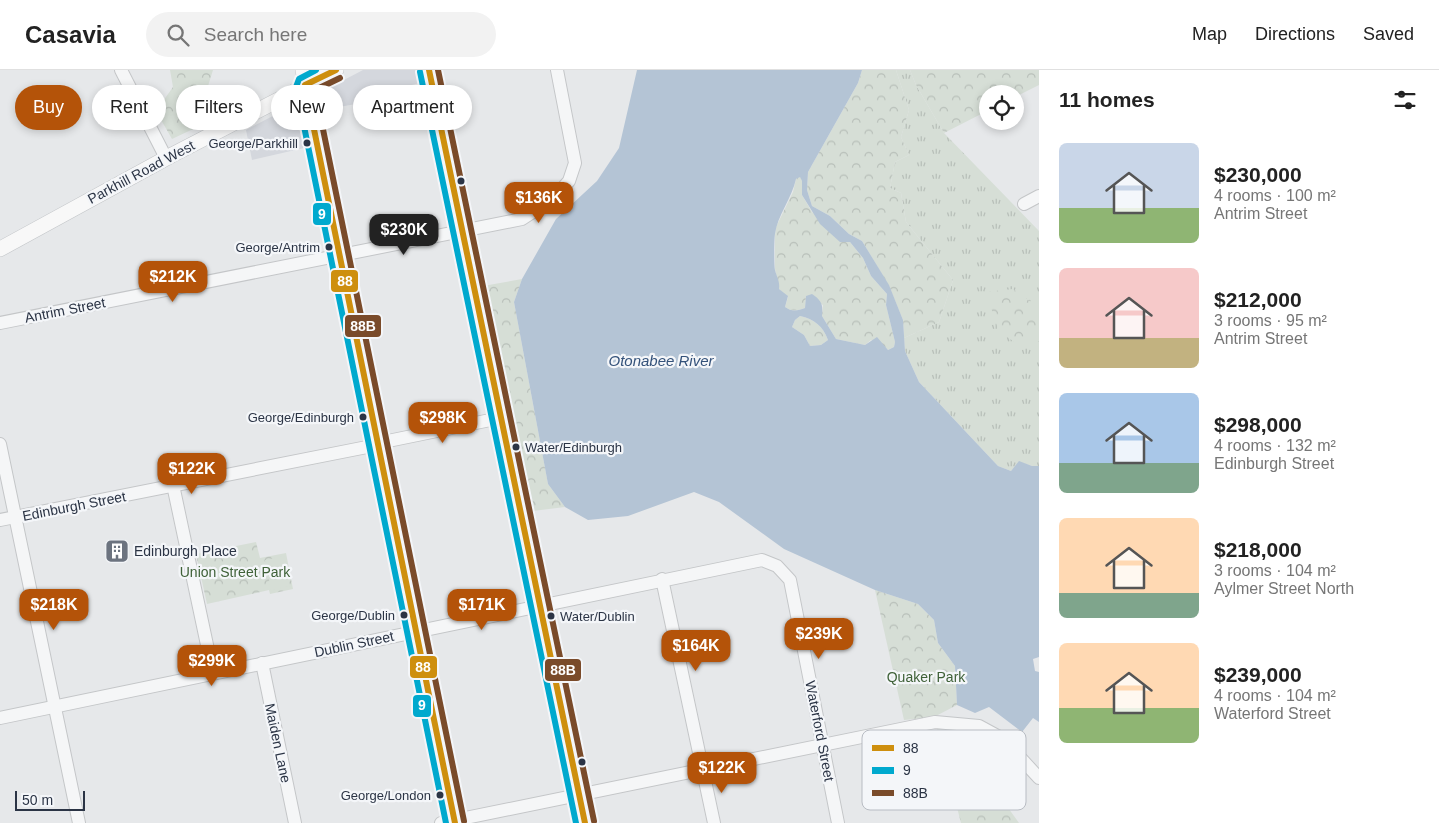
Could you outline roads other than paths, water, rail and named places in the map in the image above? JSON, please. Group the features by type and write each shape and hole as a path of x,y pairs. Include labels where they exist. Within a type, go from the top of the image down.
{"main road":[{"path":"303,70 306,85"},
{"name":"Parkhill Road West","path":"306,85 336,70"},
{"path":"429,70 584,823"},
{"name":"Parkhill Road West","path":"0,248 271,103"},
{"path":"315,130 417,630 451,822"}],"street":[{"path":"121,70 166,158"},
{"name":"Antrim Street","path":"0,323 522,219 554,198 569,181 575,164 557,70"},
{"path":"1024,204 1039,196"},
{"name":"Edinburgh Street","path":"0,520 500,418"},
{"path":"0,444 79,823"},
{"path":"173,485 213,673"},
{"name":"Dublin Street","path":"0,718 55,705 762,560 777,566 790,580"},
{"path":"662,580 714,823"},
{"name":"Waterford Street","path":"790,580 838,823"},
{"name":"Maiden Lane","path":"262,663 295,823"},
{"path":"896,730 935,722 979,726 986,730"},
{"path":"451,822 862,737"},
{"path":"1026,764 1039,778"}],"water":[{"name":"Otonabee River","path":"637,70 862,70 858,83 808,172 807,190 812,206 830,216 849,234 862,241 889,285 903,320 905,351 919,382 998,466 1011,471 1019,461 1032,466 1039,466 1039,657 1033,659 1035,671 1039,672 1039,722 1033,718 1024,730 1019,730 989,707 975,713 957,705 955,666 938,643 934,620 918,604 875,590 784,549 719,502 694,492 628,516 588,520 565,507 548,484 514,302 522,279 556,219 597,181 619,148","holes":["800,177 802,181 802,195 820,224 840,242 850,242 863,258 871,276 887,294 886,305 895,342 894,347 888,350 877,337 865,345 836,339 822,316 821,303 812,294 806,296 805,308 790,310 785,307 788,296 779,289 775,270 775,234 776,227 796,179","800,316 810,319 817,324 828,340 821,345 810,346 804,335 792,327 795,320"]}],"place":[{"name":"George/Parkhill","path":"307,143"},
{"name":"George/Antrim","path":"329,247"},
{"name":"George/Edinburgh","path":"363,417"},
{"name":"Water/Edinburgh","path":"516,447"},
{"name":"Edinburgh Place","path":"117,551"},
{"name":"George/Dublin","path":"404,615"},
{"name":"Water/Dublin","path":"551,616"},
{"name":"George/London","path":"440,795"}],"park label":[{"name":"Union Street Park","path":"235,572"},
{"name":"Quaker Park","path":"926,677"}]}
